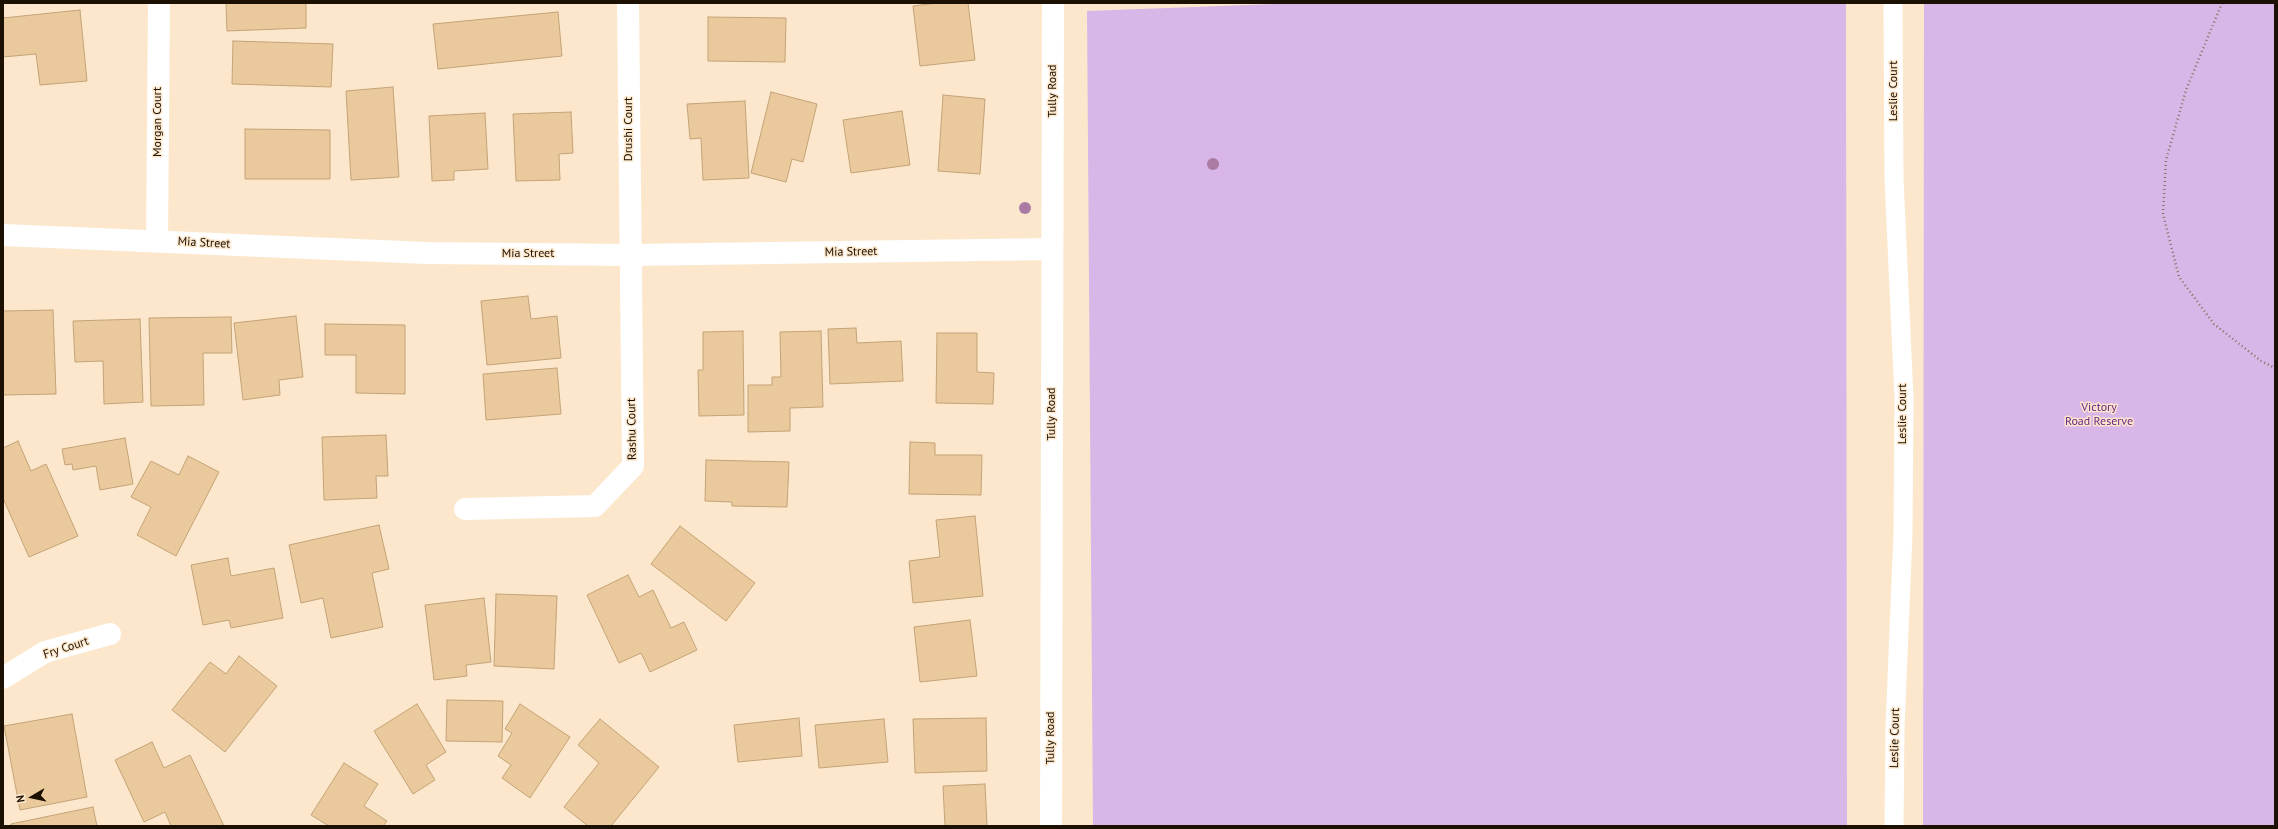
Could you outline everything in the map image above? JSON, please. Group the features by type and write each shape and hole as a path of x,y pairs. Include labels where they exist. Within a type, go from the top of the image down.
{"street":[{"name":"Morgan Court","path":"157,241 159,3"},
{"name":"Drushi Court","path":"628,3 630,255"},
{"name":"Tully Road","path":"1051,826 1053,3"},
{"name":"Mia Street","path":"3,235 427,253 630,255 1052,250"},
{"name":"Rashu Court","path":"465,509 595,506 633,466 630,255"},
{"name":"Fry Court","path":"3,678 45,652 110,634"}],"lane":[{"name":"Leslie Court","path":"1893,3 1894,179 1904,398 1903,533 1895,728 1894,826"}],"path":[{"path":"2222,3 2186,90 2166,160 2162,214 2179,277 2214,324 2261,361 2275,368"}],"green space":[{"path":"1301,3 1846,3 1847,826 1093,826 1087,11"},
{"name":"Victory Road Reserve","path":"1924,3 2275,3 2275,826 1923,826"}],"building":[{"path":"226,3 306,3 306,28 227,31"},
{"path":"937,3 968,3 975,60 920,66 913,6"},
{"path":"80,10 87,81 40,85 36,54 3,57 3,18"},
{"path":"558,12 562,56 438,69 433,24"},
{"path":"708,17 786,18 785,62 708,61"},
{"path":"233,41 333,44 331,87 232,84"},
{"path":"393,87 399,177 351,180 346,91"},
{"path":"771,92 817,104 803,162 792,159 786,182 751,173"},
{"path":"943,95 985,99 980,174 938,171"},
{"path":"745,101 749,178 703,180 701,138 690,139 687,104"},
{"path":"902,111 910,165 851,173 843,120"},
{"path":"571,112 573,153 559,154 560,180 516,181 513,114"},
{"path":"485,113 488,169 454,171 454,180 432,181 429,116"},
{"path":"245,129 330,130 330,179 245,179"},
{"path":"528,296 531,319 557,316 561,358 487,365 481,301"},
{"path":"53,310 56,394 3,395 3,311"},
{"path":"296,316 303,377 279,380 280,395 243,400 234,323"},
{"path":"231,317 232,353 203,353 204,405 151,406 149,318"},
{"path":"140,319 143,402 104,404 103,361 75,362 73,321"},
{"path":"325,324 405,325 405,394 356,393 356,355 325,355"},
{"path":"856,328 857,343 901,341 903,381 830,384 828,329"},
{"path":"743,331 744,415 699,416 698,370 703,370 703,332"},
{"path":"821,331 823,407 790,408 790,431 748,432 748,385 772,385 772,377 781,377 780,332"},
{"path":"937,333 977,333 977,372 994,373 993,404 936,403"},
{"path":"557,368 561,414 486,420 483,374"},
{"path":"386,435 388,476 376,476 377,498 324,500 322,437"},
{"path":"125,438 133,484 100,490 96,466 73,470 72,464 65,465 62,449"},
{"path":"18,441 31,471 46,464 78,536 29,557 3,498 3,448"},
{"path":"910,442 935,443 935,455 982,455 981,495 909,494"},
{"path":"188,456 219,472 176,556 137,535 151,507 131,497 151,461 179,475"},
{"path":"706,460 789,462 787,507 732,506 732,502 705,501"},
{"path":"975,516 983,596 913,603 909,561 940,557 936,520"},
{"path":"379,525 389,569 372,573 383,627 331,638 323,598 301,603 289,545"},
{"path":"680,526 755,583 726,621 651,564"},
{"path":"228,558 231,576 274,568 283,618 231,628 229,620 203,625 191,565"},
{"path":"628,575 639,597 653,590 671,628 684,622 697,650 650,672 641,653 619,663 587,595"},
{"path":"496,594 557,596 554,669 494,666"},
{"path":"484,598 491,662 466,665 467,676 434,680 425,605"},
{"path":"970,620 977,676 920,682 914,627"},
{"path":"239,656 277,686 225,752 172,710 210,662 226,674"},
{"path":"447,700 503,701 502,742 446,741"},
{"path":"417,704 446,752 426,765 435,780 413,794 374,731"},
{"path":"520,704 570,737 530,798 502,778 511,765 498,756 512,733 505,729"},
{"path":"72,714 87,797 20,810 4,726"},
{"path":"799,718 802,756 738,762 734,725"},
{"path":"986,718 987,771 915,773 913,719"},
{"path":"600,719 659,767 611,826 588,826 564,807 599,763 578,745"},
{"path":"884,719 888,762 819,768 815,725"},
{"path":"152,742 164,768 190,755 224,826 171,826 165,812 144,822 115,760"},
{"path":"344,763 378,784 364,806 387,821 383,826 329,826 311,815"},
{"path":"985,784 987,826 945,826 943,786"},
{"path":"93,807 97,826 11,826 11,824"}]}
